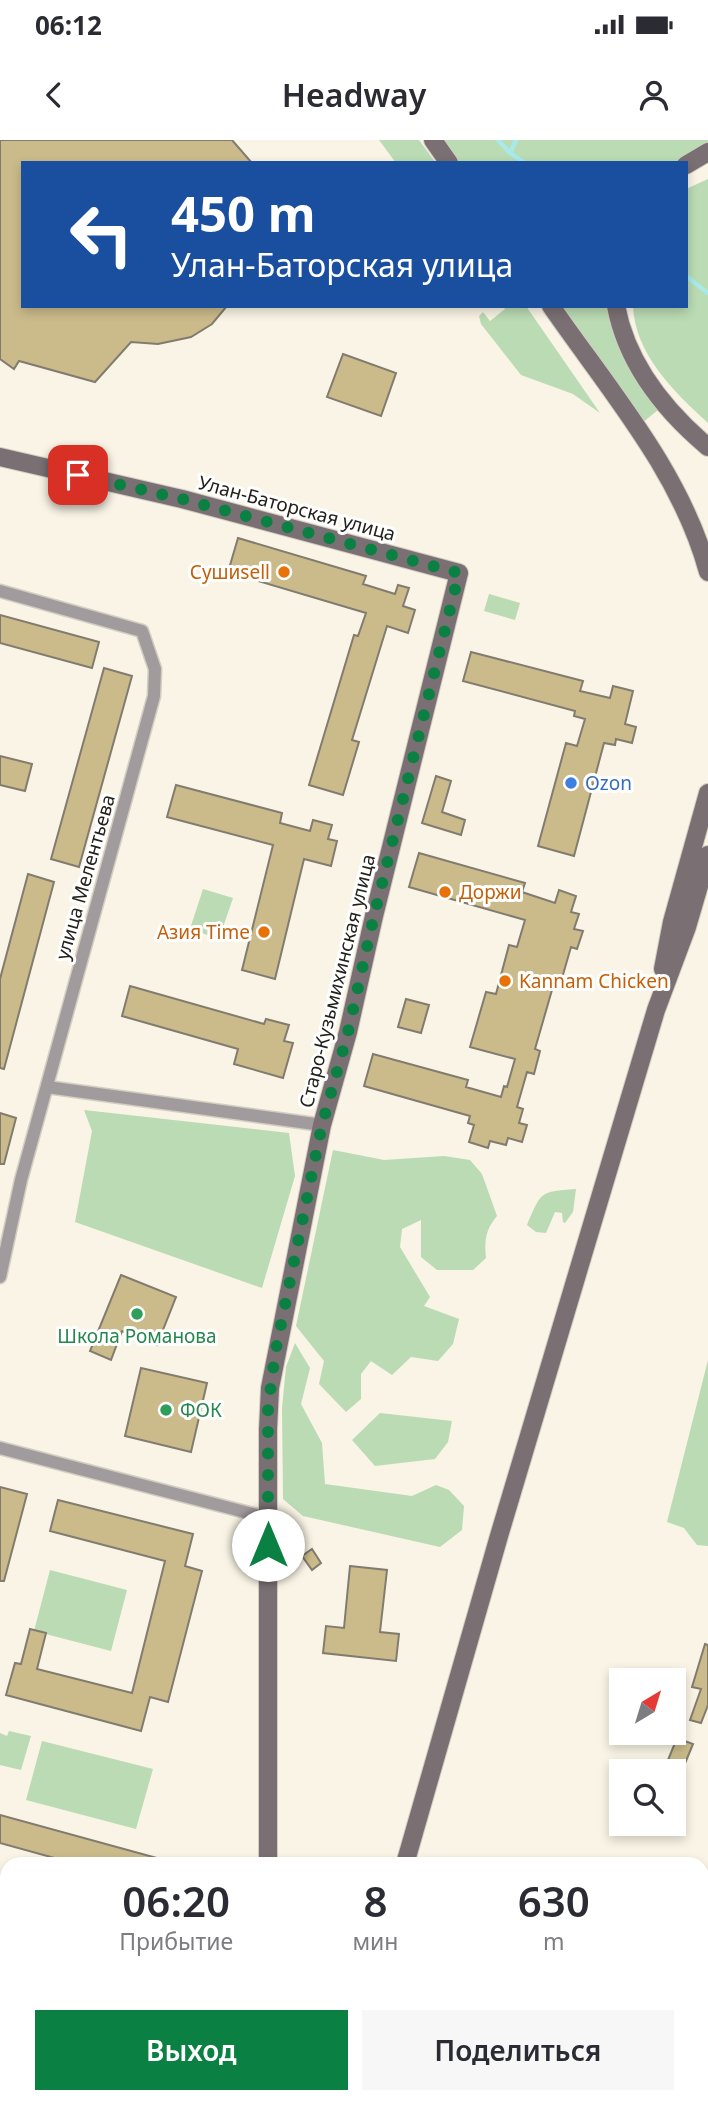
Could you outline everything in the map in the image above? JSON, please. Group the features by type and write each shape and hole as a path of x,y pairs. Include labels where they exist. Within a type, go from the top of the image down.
{"main road":[{"path":"433,140 448,161"},
{"path":"688,163 708,152"},
{"path":"552,308 651,450 694,529 708,572"},
{"path":"617,308 626,343 645,378 669,409 708,447"},
{"name":"Улан-Баторская улица","path":"0,457 182,499 459,573"},
{"name":"Старо-Кузьмихинская улица","path":"268,1857 270,1388 322,1125 348,1032 459,573"},
{"path":"656,1010 672,922 708,793"},
{"path":"407,1857 499,1536 656,1010 687,927 708,855"}],"street":[{"name":"улица Мелентьева","path":"0,590 37,603 142,631 155,669 152,708 22,1180 0,1277"},
{"path":"47,1087 322,1125"},
{"path":"0,1448 268,1518"}],"green space":[{"path":"379,140 419,140 435,161 395,161"},
{"path":"443,140 708,140 708,146 683,161 458,161"},
{"path":"708,179 708,423 658,371 641,340 633,308 688,308 688,188"},
{"path":"527,308 600,413 573,394 521,375 481,324 479,316 483,312 490,321 505,309"},
{"path":"561,308 610,308 632,372 658,410 642,423"},
{"path":"489,594 520,603 515,620 484,611"},
{"path":"203,889 233,898 219,939 190,929"},
{"path":"84,1110 289,1133 295,1176 262,1288 75,1222 92,1131"},
{"path":"333,1150 384,1160 444,1156 470,1160 482,1174 497,1216 487,1235 486,1258 473,1270 437,1270 421,1257 421,1220 402,1229 400,1247 430,1297 424,1306 459,1319 453,1344 438,1361 411,1357 392,1375 371,1361 361,1374 361,1399 346,1412 319,1384 324,1361 296,1326"},
{"path":"576,1189 573,1212 565,1223 562,1213 555,1212 546,1233 536,1232 527,1225 543,1195"},
{"path":"295,1343 310,1368 301,1404 322,1443 325,1484 412,1496 436,1485 449,1490 464,1506 462,1530 440,1547 303,1516 283,1499 282,1408 286,1367"},
{"path":"708,1360 708,1546 697,1545 684,1528 667,1522"},
{"path":"380,1413 452,1421 448,1442 435,1459 375,1466 352,1440"},
{"path":"50,1570 127,1590 111,1651 34,1631"},
{"path":"9,1731 31,1736 21,1770 0,1765 0,1733 7,1736"},
{"path":"42,1741 153,1769 136,1829 26,1800"}],"building":[{"path":"0,140 232,140 250,161 21,161 21,308 225,308 212,324 191,337 158,344 131,342 95,382 19,361 14,369 0,359"},
{"path":"343,354 396,373 381,416 327,397"},
{"path":"238,538 366,576 363,584 395,594 398,585 409,588 403,606 415,610 408,633 387,626 352,740 359,742 343,795 309,785 354,635 358,636 366,613 228,572"},
{"path":"0,615 99,642 92,668 0,643"},
{"path":"471,652 583,681 580,691 610,698 613,686 633,691 625,724 636,727 632,743 616,739 615,745 604,743 574,856 538,846 566,743 577,746 585,719 574,716 575,711 463,681"},
{"path":"104,668 132,676 79,867 51,859"},
{"path":"0,756 32,764 25,791 0,785"},
{"path":"436,776 451,781 442,812 465,820 461,835 422,823"},
{"path":"176,785 282,813 280,823 310,831 313,820 332,825 328,839 337,841 331,866 304,859 275,979 242,970 273,845 167,817"},
{"path":"419,853 525,883 522,892 555,903 559,890 576,896 571,912 579,914 574,929 583,931 577,949 571,947 560,985 554,983 535,1049 540,1051 534,1074 527,1072 517,1107 523,1109 519,1123 527,1125 522,1142 508,1138 506,1145 490,1141 488,1148 469,1142 474,1125 468,1123 470,1116 364,1086 373,1054 468,1080 466,1087 501,1097 504,1086 507,1087 515,1059 470,1047 486,992 496,994 509,945 517,947 525,920 409,887"},
{"path":"28,874 54,882 4,1069 0,1068 0,979"},
{"path":"130,986 264,1024 266,1019 289,1025 284,1041 293,1043 283,1078 234,1064 238,1049 122,1016"},
{"path":"406,999 429,1005 421,1033 398,1027"},
{"path":"0,1113 16,1118 4,1164 0,1164"},
{"name":"Школа Романова","path":"121,1275 176,1297 157,1345 122,1331 111,1360 90,1351"},
{"name":"ФОК","path":"141,1368 207,1383 191,1452 125,1436"},
{"path":"0,1487 27,1494 4,1581 0,1581"},
{"path":"58,1500 193,1534 185,1566 202,1571 168,1702 150,1697 141,1731 6,1695 15,1663 21,1664 30,1629 46,1633 37,1669 132,1693 165,1561 50,1531"},
{"path":"312,1549 321,1563 312,1570 302,1556"},
{"path":"350,1566 387,1570 380,1632 399,1634 396,1661 323,1653 326,1626 344,1628"},
{"path":"705,1644 708,1645 708,1705 701,1723 690,1720 701,1689 692,1687"},
{"path":"686,1741 693,1744 686,1761 668,1759 674,1745 686,1745"},
{"path":"0,1815 153,1857 51,1857 0,1843"}],"waterway":[{"path":"498,140 522,161"},
{"path":"510,153 516,140"},
{"path":"688,278 708,293"}],"place":[{"name":"Сушиsell","path":"284,572"},
{"name":"Ozon","path":"571,783"},
{"name":"Доржи","path":"445,892"},
{"name":"Азия Time","path":"264,932"},
{"name":"Kannam Chicken","path":"505,981"},
{"name":"Школа Романова","path":"137,1314"},
{"name":"ФОК","path":"166,1410"}],"route":[{"path":"78,475 182,499 459,573 348,1032 322,1125 275,1354 268,1409 268,1545"}]}
